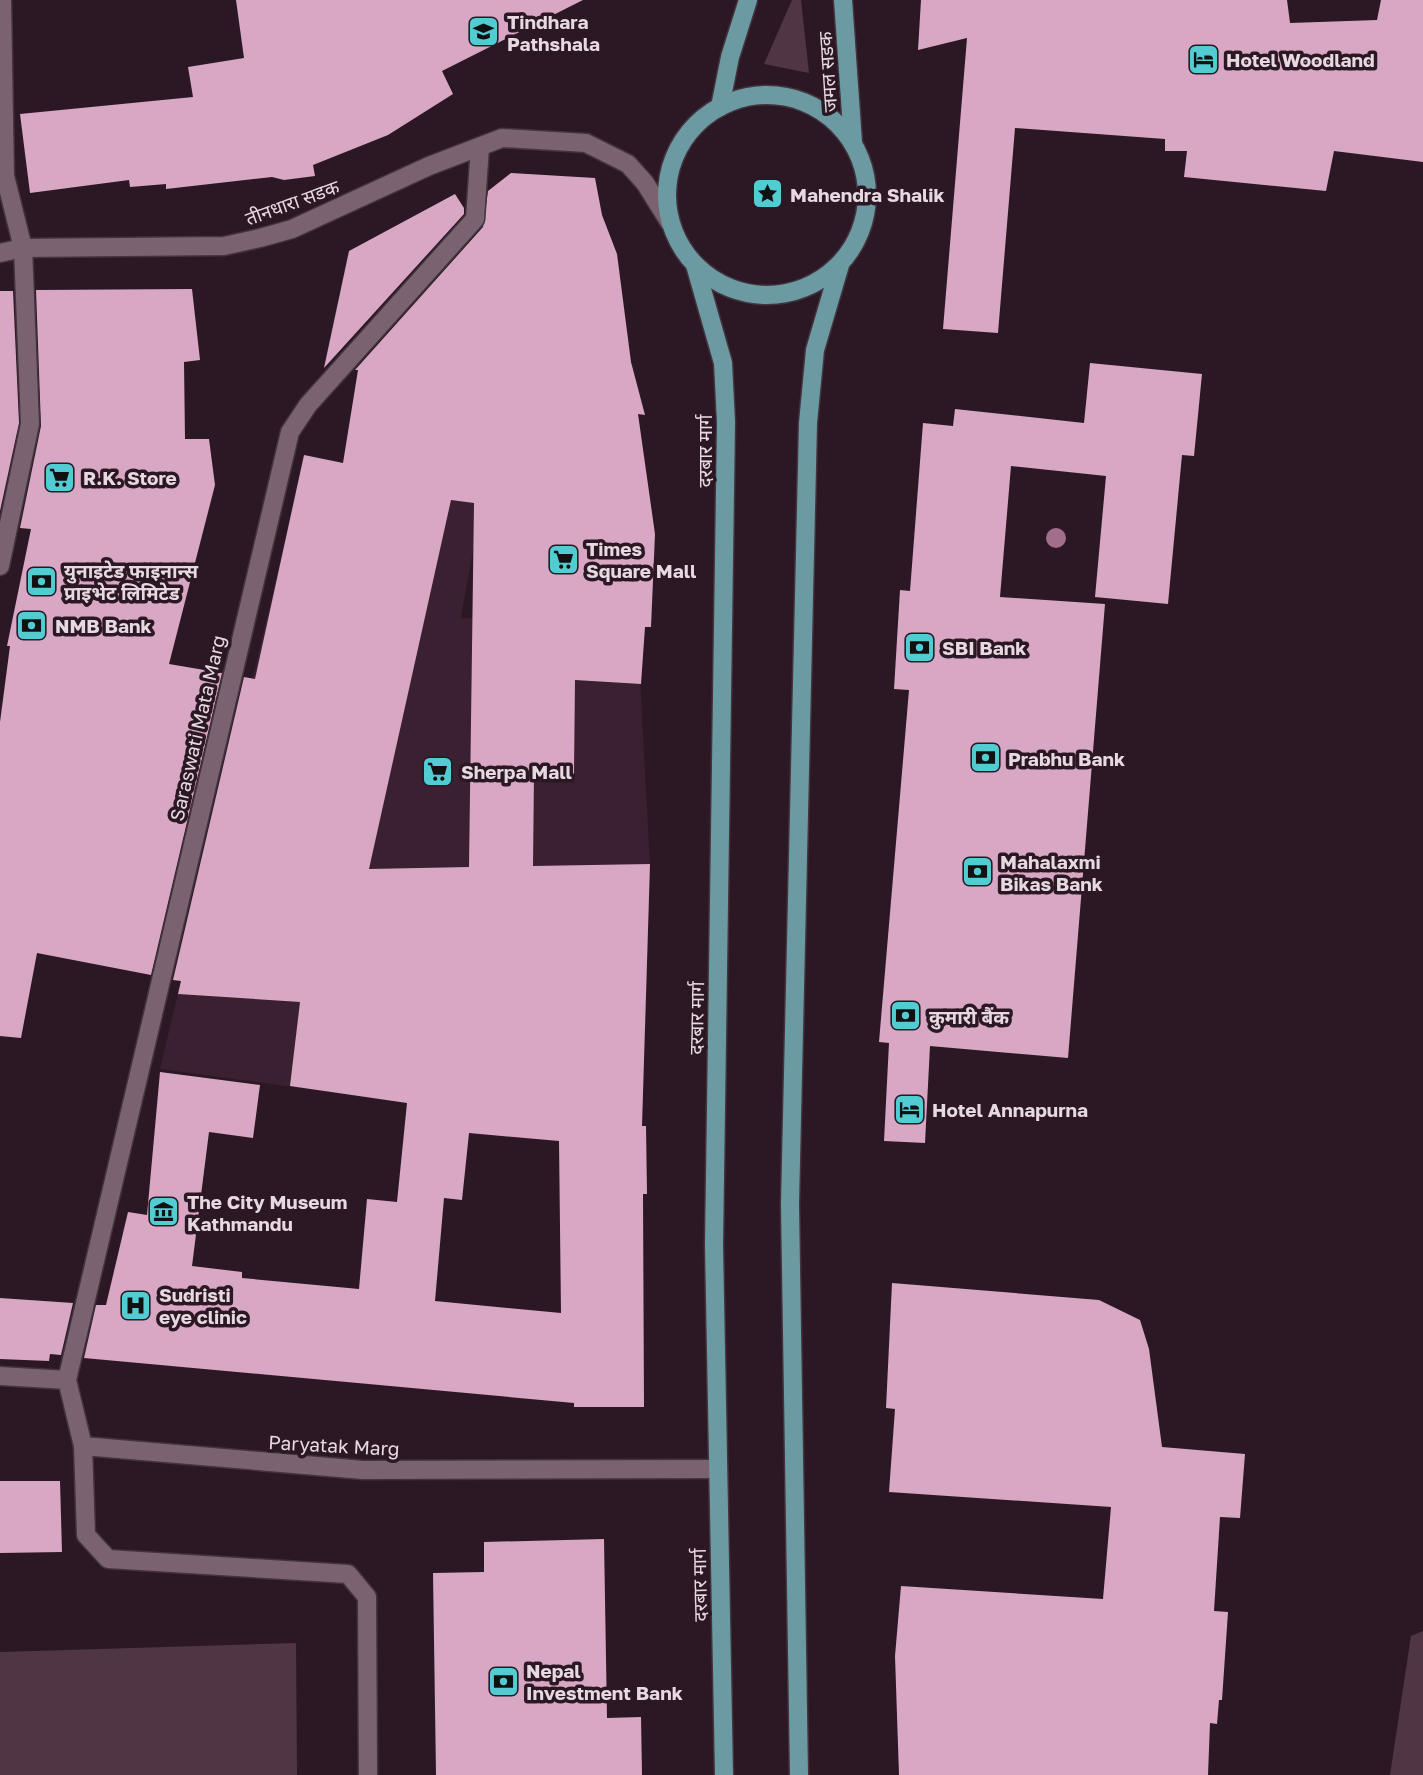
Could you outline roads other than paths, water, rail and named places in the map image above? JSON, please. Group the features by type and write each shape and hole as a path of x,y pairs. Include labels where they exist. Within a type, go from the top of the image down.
{"main road":[{"path":"720,107 730,57 748,0"},
{"name":"जमल सडक","path":"843,0 853,142"},
{"path":"778,95 808,102 833,118 853,142 865,166 868,192 866,219 856,244 839,265 813,284 783,295 751,294 720,284 695,265 680,246 670,223 666,196 670,169 681,144 698,122 720,107 748,96 778,95"},
{"name":"दरबार मार्ग","path":"695,265 723,363 726,422 714,1245 724,1775"},
{"path":"799,1775 790,1203 808,423 815,350 839,265"}],"street":[{"path":"0,566 30,424 23,248 5,176 2,0"},
{"name":"तीनधारा सडक","path":"0,253 23,248 224,246 260,238 292,229 502,138 586,143 628,164 645,183 670,223"},
{"name":"Saraswati Mata Marg","path":"67,1380 290,432 308,404 475,219 480,146"},
{"path":"0,1376 67,1380 83,1446 86,1535 108,1559 348,1574 367,1597 368,1775"},
{"name":"Paryatak Marg","path":"83,1446 363,1470 718,1469"}],"place":[{"name":"Tindhara Pathshala","path":"484,32"},
{"name":"Hotel Woodland","path":"1203,59"},
{"name":"Mahendra Shalik","path":"767,194"},
{"name":"R.K. Store","path":"60,477"},
{"name":"Times Square Mall","path":"563,559"},
{"name":"युनाइटेड फाइनान्स प्राइभेट लिमिटेड","path":"41,581"},
{"name":"NMB Bank","path":"32,625"},
{"name":"SBI Bank","path":"919,647"},
{"name":"Prabhu Bank","path":"985,758"},
{"name":"Sherpa Mall","path":"438,771"},
{"name":"Mahalaxmi Bikas Bank","path":"977,872"},
{"name":"कुमारी बैंक","path":"906,1016"},
{"name":"Hotel Annapurna","path":"909,1109"},
{"name":"The City Museum Kathmandu","path":"164,1212"},
{"name":"Sudristi eye clinic","path":"136,1305"},
{"name":"Nepal Investment Bank","path":"503,1681"}]}
